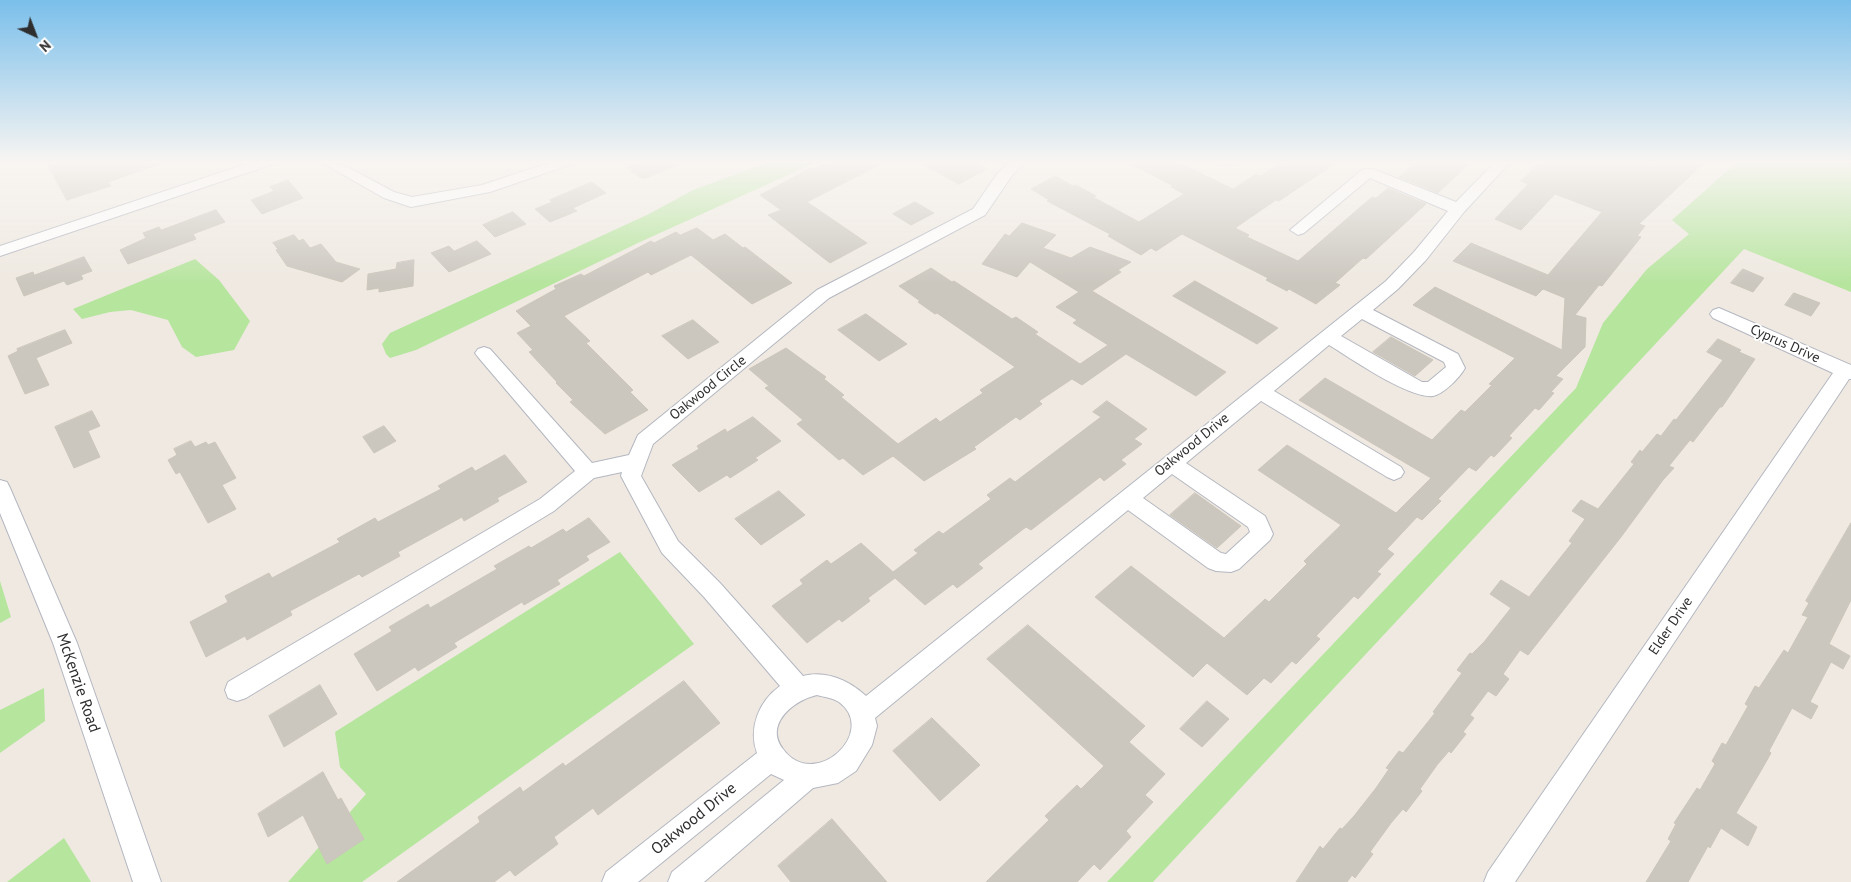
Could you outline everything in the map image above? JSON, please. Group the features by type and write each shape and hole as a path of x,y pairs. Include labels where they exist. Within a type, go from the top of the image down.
{"street":[{"path":"0,252 145,202"},
{"name":"Oakwood Circle","path":"798,689 712,590 670,547 631,476 645,440 823,294 979,212 989,202"},
{"path":"1298,230 1332,202"},
{"path":"1441,202 1458,209"},
{"name":"Oakwood Drive","path":"863,712 1397,280 1420,256 1464,202"},
{"path":"1326,336 1419,389 1433,389 1456,368 1451,358 1358,310"},
{"name":"Cyprus Drive","path":"1718,314 1848,372"},
{"path":"484,353 588,472"},
{"name":"Elder Drive","path":"1498,882 1848,372"},
{"path":"1259,391 1394,472"},
{"path":"237,690 547,505 588,472 637,461"},
{"path":"1127,498 1216,562 1231,563 1262,534 1257,522 1171,463"},
{"name":"McKenzie Road","path":"0,488 65,644 147,882"},
{"path":"817,684 832,686 852,697 863,712 866,730 862,744 853,758 840,769 824,776 807,776 790,772 772,757 768,750 765,735 768,720 775,705 787,694 798,689 817,684"},
{"name":"Oakwood Drive","path":"616,882 772,757"},
{"path":"682,882 807,776"}],"green space":[{"path":"671,202 728,202 640,242 416,350 390,358 386,354 382,344 390,333 649,214"},
{"path":"1692,202 1851,202 1851,292 1744,249 1153,882 1107,882 1576,388 1603,323 1647,269 1689,234 1672,220"},
{"path":"195,259 219,280 250,321 234,350 196,357 182,347 168,320 131,310 110,312 82,319 73,309"},
{"path":"620,552 694,644 362,882 288,882 366,794 340,767 335,732"},
{"path":"0,581 11,617 0,623"},
{"path":"44,688 45,721 0,753 0,710"},
{"path":"64,838 91,882 7,882"}],"building":[{"path":"253,202 292,202 262,214"},
{"path":"552,202 586,202 573,208 577,211 550,222 535,209"},
{"path":"770,202 807,202 867,243 830,263 768,215 781,210"},
{"path":"915,202 934,213 911,225 893,214"},
{"path":"1049,202 1102,202 1139,222 1171,202 1273,202 1235,228 1249,235 1247,237 1298,261 1366,202 1422,202 1426,204 1366,259 1363,258 1335,283 1340,285 1316,304 1289,289 1287,291 1266,280 1268,278 1182,234 1156,251 1151,248 1141,255 1108,236 1110,234"},
{"path":"1511,202 1547,202 1521,230 1495,219"},
{"path":"1576,202 1662,202 1639,224 1645,226 1637,236 1641,237 1602,286 1599,285 1575,315 1586,318 1585,347 1556,376 1563,379 1551,392 1554,393 1539,410 1535,408 1509,436 1512,438 1494,457 1491,455 1476,471 1469,467 1438,499 1441,501 1422,520 1417,517 1387,549 1394,554 1377,572 1381,574 1358,599 1354,596 1316,636 1320,639 1296,664 1292,661 1271,683 1264,678 1247,695 1207,663 1193,677 1095,597 1131,566 1224,638 1265,599 1269,602 1307,564 1304,561 1341,525 1258,470 1287,445 1396,513 1431,478 1299,400 1325,378 1432,440 1461,410 1465,412 1515,358 1413,305 1435,287 1562,350 1565,298 1543,289 1536,296 1453,261 1471,243 1548,275 1602,212"},
{"path":"216,210 225,222 193,234 196,239 128,264 120,250 146,238 143,233 159,227 161,230"},
{"path":"513,212 526,224 495,237 483,225"},
{"path":"1022,223 1056,235 1043,248 1071,258 1090,247 1131,262 1118,270 1121,272 1092,291 1226,372 1196,396 1126,354 1082,385 1072,379 1039,401 1042,404 1020,420 1016,417 974,447 976,449 924,481 893,456 863,475 843,458 839,460 797,424 803,420 765,388 769,386 749,369 786,348 826,377 824,379 844,395 841,397 898,444 936,418 940,422 983,393 980,390 1015,367 937,313 935,314 899,286 931,268 1012,319 1016,317 1038,332 1035,334 1080,364 1108,345 1073,323 1077,320 1056,307 1079,292 1030,262 1017,277 982,264 1005,234 1009,236"},
{"path":"697,228 713,240 725,234 792,283 752,304 691,255 651,275 648,272 564,316 590,341 586,343 633,390 630,392 648,410 605,434 570,402 573,400 529,352 533,350 517,333 531,326 516,311 556,289 554,286 581,274 584,276 651,241 654,243 676,232 680,235"},
{"path":"294,235 299,241 303,239 310,248 321,244 336,262 360,269 342,282 287,266 273,243"},
{"path":"477,241 491,254 449,272 431,253 449,246 454,251"},
{"path":"84,257 92,271 81,275 83,279 67,285 64,281 24,296 16,278 33,272 34,275"},
{"path":"414,260 413,286 379,292 379,288 367,290 368,274 396,269 397,263"},
{"path":"1743,269 1764,278 1753,292 1731,283"},
{"path":"1195,281 1278,328 1257,344 1173,296"},
{"path":"1794,293 1820,303 1811,316 1785,305"},
{"path":"866,314 907,344 879,361 838,330"},
{"path":"693,320 719,342 688,359 662,336"},
{"path":"65,330 72,343 36,358 49,385 25,394 8,356 18,351 17,349"},
{"path":"1391,337 1433,360 1415,376 1373,352"},
{"path":"1718,339 1755,359 1722,407 1720,407 1693,442 1690,440 1669,466 1674,468 1621,537 1528,655 1520,650 1503,674 1509,679 1496,696 1488,691 1470,715 1474,718 1463,732 1466,734 1451,753 1449,751 1437,765 1420,789 1422,791 1406,812 1403,809 1391,823 1370,852 1373,854 1355,878 1352,875 1347,882 1296,882 1320,846 1323,849 1340,828 1342,829 1354,816 1376,788 1389,769 1386,768 1399,751 1403,753 1435,713 1433,712 1462,673 1457,670 1470,653 1472,654 1484,642 1511,608 1490,594 1501,580 1529,597 1572,543 1569,541 1585,519 1572,511 1581,500 1598,509 1634,464 1631,462 1640,450 1642,452 1657,434 1661,436 1674,419 1676,420 1723,360 1707,352"},
{"path":"1107,401 1147,429 1134,439 1142,444 1121,460 1126,464 1104,481 1100,477 1031,530 1026,527 978,564 983,568 957,588 953,584 925,605 895,578 868,598 870,601 842,622 839,619 807,643 772,606 803,584 800,580 827,560 831,564 861,543 893,572 918,553 914,550 939,531 943,534 991,499 987,495 1010,478 1015,482 1101,417 1093,412"},
{"path":"92,411 100,426 88,431 100,457 74,468 55,427"},
{"path":"753,417 781,441 755,458 758,460 730,478 727,475 699,492 672,465 699,449 697,446 725,429 727,432"},
{"path":"384,426 396,441 374,453 363,437"},
{"path":"191,441 195,447 206,442 208,445 215,442 236,478 222,485 236,509 208,523 180,472 176,474 168,460 177,455 174,449"},
{"path":"505,455 527,482 497,498 499,501 464,521 462,517 398,552 400,556 362,577 359,574 290,611 292,615 247,640 245,636 206,657 190,622 228,602 225,596 269,573 272,578 340,542 337,539 375,518 378,522 441,489 438,486 472,467 475,471"},
{"path":"779,491 805,515 761,545 735,519"},
{"path":"1195,493 1241,526 1217,548 1170,515"},
{"path":"589,518 610,542 586,556 589,560 557,580 560,584 524,605 522,602 454,643 457,647 418,671 415,667 377,691 354,654 392,631 389,627 428,604 430,608 497,569 494,566 529,546 531,548 563,529 566,532"},
{"path":"1851,523 1851,600 1829,644 1850,656 1843,669 1831,662 1810,702 1818,706 1811,719 1792,708 1769,751 1771,753 1736,813 1757,827 1748,846 1721,828 1710,848 1708,846 1688,882 1646,882 1671,841 1668,839 1676,824 1674,823 1697,788 1700,790 1715,764 1712,761 1722,743 1726,745 1748,706 1745,704 1755,686 1759,688 1784,650 1788,653 1808,617 1802,615 1809,603 1806,601"},
{"path":"1028,625 1145,726 1129,742 1165,774 1145,795 1153,802 1126,831 1131,837 1100,870 1094,864 1077,882 986,882 1049,820 1045,816 1077,785 1081,789 1104,766 987,659"},
{"path":"684,681 720,723 598,815 593,808 554,837 558,844 515,876 510,870 494,882 397,882 480,822 478,817 520,787 523,792 563,763 565,766"},
{"path":"320,685 337,714 284,747 269,716"},
{"path":"1207,701 1229,719 1202,747 1180,729"},
{"path":"932,718 980,765 940,801 893,751"},
{"path":"323,772 338,800 341,798 364,839 327,864 303,815 268,837 258,814"},
{"path":"832,819 887,882 791,882 778,866"}]}
